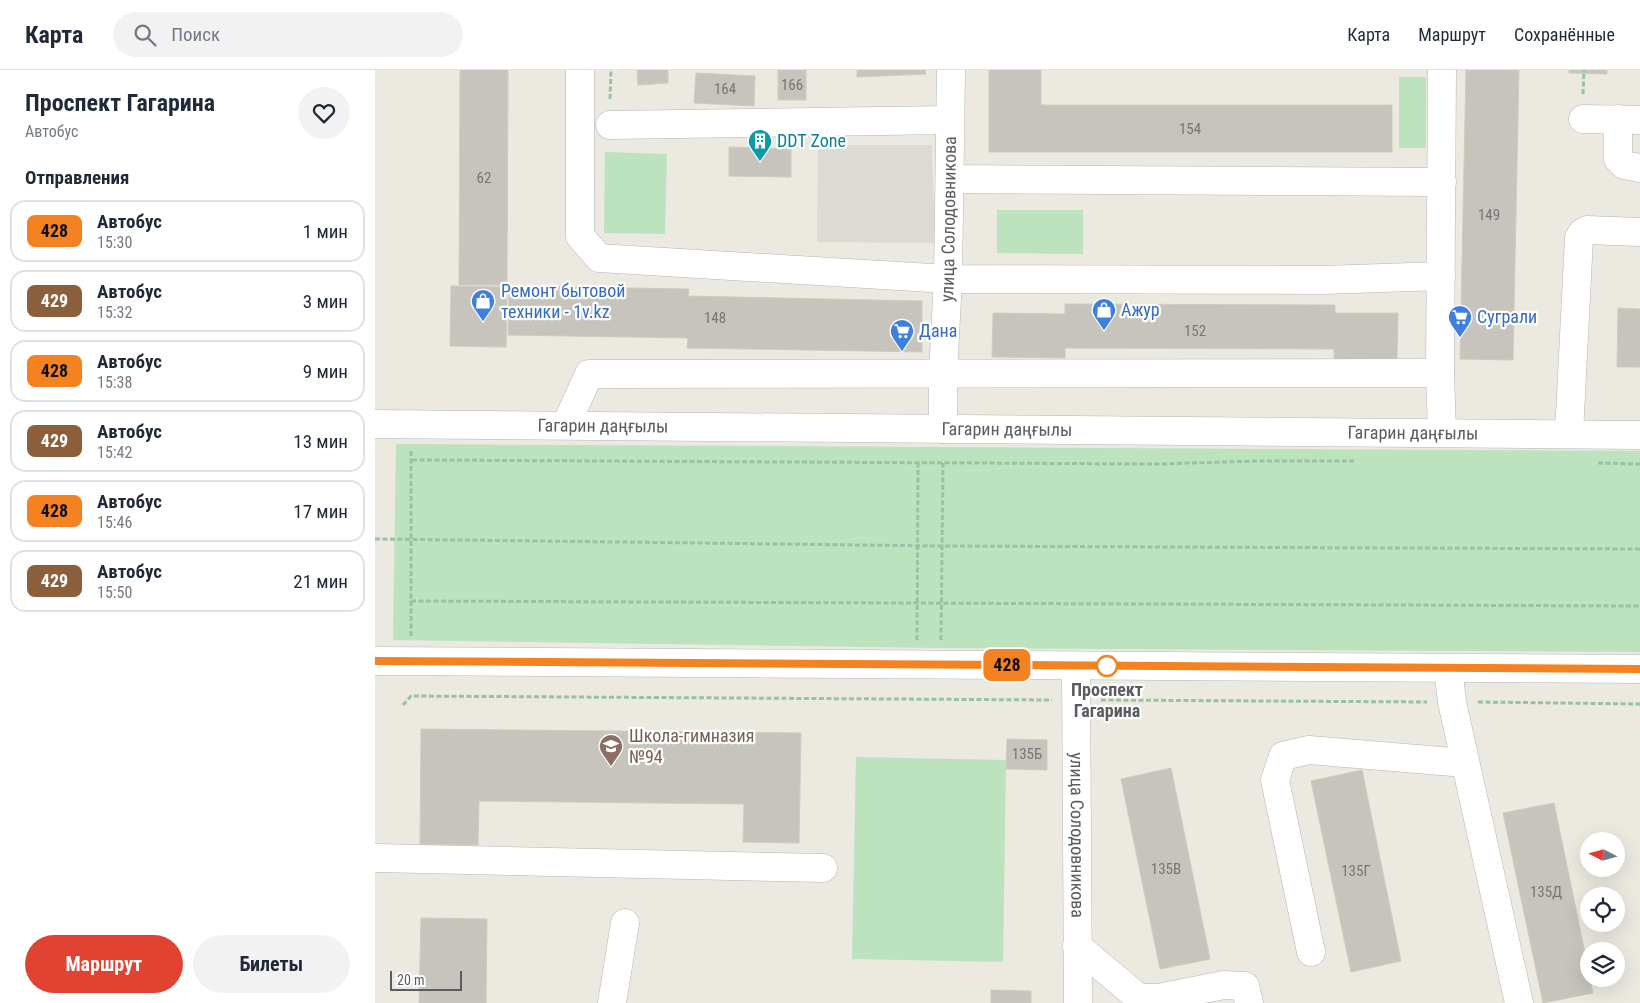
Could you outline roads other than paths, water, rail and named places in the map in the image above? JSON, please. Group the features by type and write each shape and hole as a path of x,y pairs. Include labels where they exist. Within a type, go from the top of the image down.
{"street":[{"path":"580,70 579,236 599,258 948,279 1324,280 1441,276"},
{"name":"улица Солодовникова","path":"943,429 943,374 948,279 951,70"},
{"path":"1442,70 1440,373 1442,432"},
{"path":"1583,119 1629,120 1618,159 1624,165 1640,168"},
{"path":"610,125 951,120"},
{"path":"950,179 1442,182"},
{"path":"1569,434 1579,238 1587,230 1640,232"},
{"path":"566,425 589,374 1440,373"},
{"name":"Гагарин даңғылы","path":"375,424 1640,435"},
{"path":"375,661 1448,668 1639,674"},
{"name":"улица Солодовникова","path":"1076,666 1078,1003"},
{"path":"1448,668 1452,702 1465,764 1519,1003"},
{"path":"1311,952 1275,780 1283,756 1309,750 1465,764"},
{"path":"375,858 823,868"},
{"path":"612,1003 625,923"},
{"path":"1077,946 1139,998 1158,998 1224,984 1245,986 1249,1003"}],"place":[{"name":"DDT Zone","path":"760,162"},
{"name":"Ремонт бытовой техники - 1v.kz","path":"483,322"},
{"name":"Ажур","path":"1104,331"},
{"name":"Суграли","path":"1460,338"},
{"name":"Дана","path":"902,352"},
{"name":"Проспект Гагарина","path":"1107,666"},
{"name":"Школа-гимназия №94","path":"611,767"}]}
